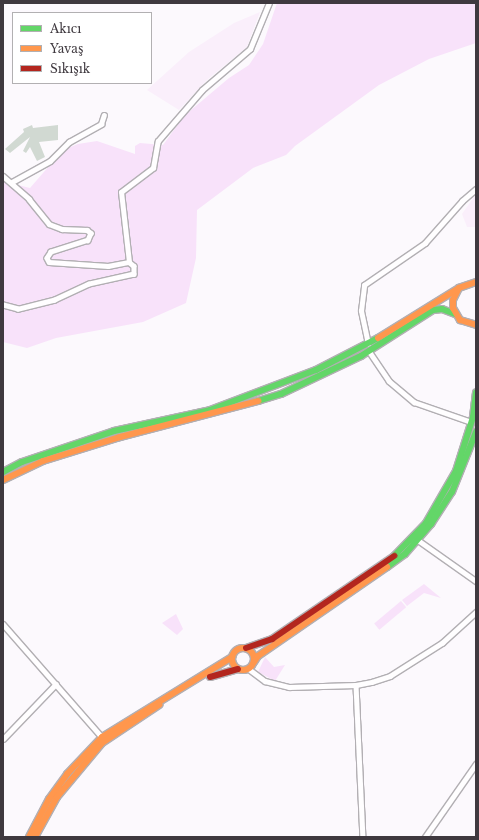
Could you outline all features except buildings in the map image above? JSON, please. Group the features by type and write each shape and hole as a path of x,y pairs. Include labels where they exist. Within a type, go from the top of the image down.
{"street":[{"path":"3,305 18,309 55,300 89,284 128,277 134,274 134,266 129,262 121,192 153,168 158,141 202,90 250,49 269,3"},
{"path":"12,182 50,161 69,142 101,124 104,115"},
{"path":"3,176 12,182 49,224 62,229 87,230 91,233 88,240 51,252 48,258 50,262 108,266 129,262"},
{"path":"471,422 414,402 389,381 368,347 361,311 364,285 425,243 462,201 476,189"},
{"path":"3,472 22,462 114,431 210,410 316,370 368,347 459,288 476,282"},
{"path":"455,314 453,300 459,288"},
{"path":"3,480 43,461 120,437 231,410 281,394 433,310 442,308 455,314 460,320 475,326"},
{"path":"28,837 49,799 67,774 102,737 127,719 223,665 232,656 235,650 246,648 272,639 371,574 402,549 442,500 456,471 471,422 476,392"},
{"path":"249,668 258,656 380,574 418,540 452,492 476,432"},
{"path":"418,540 476,581"},
{"path":"34,837 57,797 102,744 130,722 198,682 217,674 249,668 265,681 289,687 356,685 390,676 409,666 442,643 476,612"},
{"path":"3,624 102,737"},
{"path":"246,648 253,655 254,662"},
{"path":"232,656 232,664 238,669"},
{"path":"3,739 56,684"},
{"path":"356,685 363,837"},
{"path":"425,837 476,764"}],"shaded area":[{"path":"277,3 476,3 476,43 429,59 379,85 295,146 286,155 253,168 197,210 196,258 186,303 143,322 56,338 27,348 3,342 3,178 10,183 30,188 63,150 78,144 97,141 135,154 135,146 140,143 163,145 184,116 229,78 249,65 263,44"},
{"path":"260,12 247,47 207,80 179,110 147,90 189,52 234,23"},
{"path":"476,194 476,227 467,227 462,214"},
{"path":"424,584 441,598 424,593 407,606 402,600"},
{"path":"401,601 406,607 379,630 374,623"},
{"path":"176,614 183,629 177,635 162,623"},
{"path":"265,657 274,667 285,665 275,681 258,672"}],"traffic: fast":[{"path":"258,401 281,394 361,356 433,310 442,309 455,314"},
{"path":"3,472 22,462 114,431 210,410 316,370 378,338"},
{"path":"394,556 426,523 456,471 473,417 476,392"},
{"path":"387,567 405,554 431,524 452,492 476,432"}],"traffic: slow":[{"path":"476,282 459,288 453,300 453,308 460,320 476,325"},
{"path":"378,338 459,288"},
{"path":"3,480 43,461 120,437 258,401"},
{"path":"254,662 258,656 387,567"},
{"path":"243,648 251,651 254,659 251,667 243,670 235,667 232,659 235,651 243,648"},
{"path":"29,837 49,799 67,774 102,737 232,657"},
{"path":"35,837 57,797 102,743 159,705"}],"traffic: jam":[{"path":"246,648 272,639 394,556"},
{"path":"210,677 238,669"}]}
